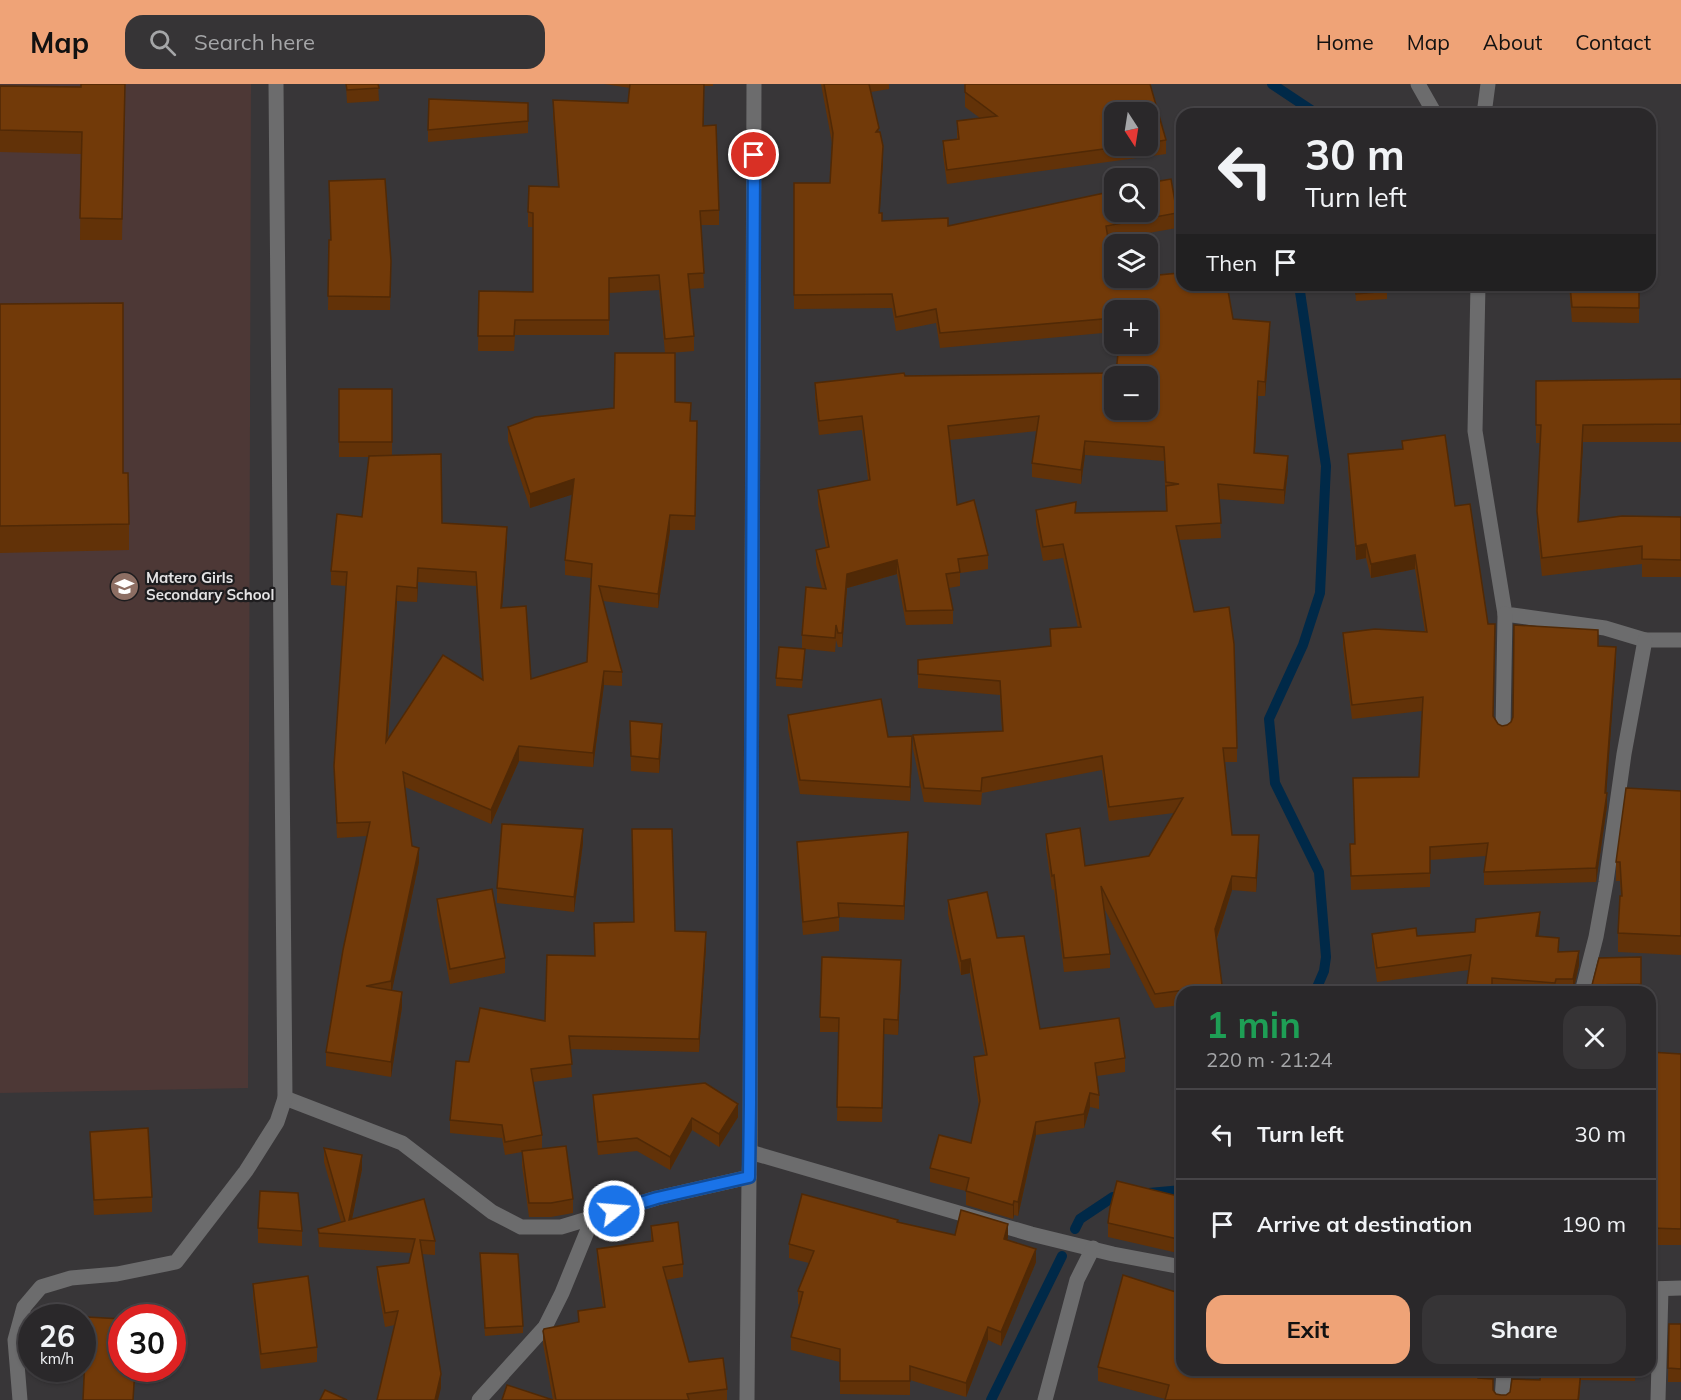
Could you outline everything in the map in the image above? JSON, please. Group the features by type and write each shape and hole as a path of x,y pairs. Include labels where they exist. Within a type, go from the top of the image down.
{"street":[{"path":"20,1400 15,1340 24,1307 41,1287 71,1278 117,1274 176,1262 246,1171 277,1122 285,1098 276,84"},
{"path":"747,1400 754,84"},
{"path":"1418,84 1432,108"},
{"path":"1485,108 1488,84"},
{"path":"1478,291 1475,431 1505,614 1503,730"},
{"path":"1505,614 1605,628 1646,640 1681,640"},
{"path":"1584,986 1596,938 1624,754 1646,640"},
{"path":"285,1098 402,1143 492,1212 521,1227 561,1227 657,1198 749,1177"},
{"path":"750,1152 1031,1234 1113,1254 1176,1266"},
{"path":"479,1400 545,1327 562,1293 593,1217"},
{"path":"1045,1400 1077,1280 1093,1248"},
{"path":"1656,1289 1681,1288"},
{"path":"1656,1326 1658,1400"},
{"path":"1502,1400 1504,1376"}],"shaded area":[{"name":"Matero Girls Secondary School","path":"0,84 251,84 248,1088 0,1093"}],"building":[{"path":"81,84 125,84 122,219 80,218 82,132 0,130 0,86 81,87"},
{"path":"346,84 378,84 379,88 347,90"},
{"path":"630,84 704,84 703,126 716,125 719,210 700,211 704,273 688,274 694,336 665,339 659,275 609,278 609,320 515,320 514,336 478,336 479,291 533,292 533,213 528,212 529,186 559,187 553,100 628,103"},
{"path":"824,84 869,84 879,128 876,132 880,132 883,146 879,213 882,213 882,221 948,218 948,226 1104,193 1104,222 1128,222 1106,226 1104,288 1158,288 1158,275 1176,273 1176,291 1228,291 1233,319 1270,322 1265,382 1258,381 1254,453 1288,456 1284,490 1218,484 1221,523 1176,526 1194,612 1229,607 1234,644 1237,748 1223,748 1232,835 1259,835 1256,878 1232,876 1215,929 1222,985 1176,986 1176,991 1155,994 1101,886 1110,954 1064,958 1054,875 1052,876 1046,834 1080,828 1085,866 1149,856 1183,798 1109,807 1102,756 982,778 981,791 924,788 913,735 1003,731 1000,681 918,674 918,660 1051,646 1050,629 1081,627 1063,544 1043,547 1036,510 1076,502 1075,513 1167,511 1166,486 1179,484 1166,482 1164,447 1085,441 1081,470 1032,463 1039,416 948,426 957,505 974,500 988,555 958,559 960,572 946,574 953,610 906,611 897,560 847,574 842,633 838,633 836,625 835,638 802,635 806,587 826,589 816,550 829,547 818,490 870,480 862,416 819,421 815,383 904,373 905,376 1104,373 1104,420 1158,420 1158,366 1117,366 1118,354 1158,354 1158,300 1104,300 1104,319 940,333 936,309 896,317 892,294 794,295 794,183 830,183 833,133"},
{"path":"965,84 1150,84 1155,102 1104,102 1104,149 947,170 943,141 959,139 957,121 997,116 965,92"},
{"path":"429,99 528,103 528,121 428,130"},
{"path":"1158,112 1166,140 1158,141"},
{"path":"385,179 391,261 390,297 328,296 329,240 331,240 329,181"},
{"path":"1171,179 1176,213 1158,216 1158,181"},
{"path":"1356,291 1387,291 1356,294"},
{"path":"1571,291 1639,291 1639,308 1572,307"},
{"path":"123,303 123,473 128,473 129,524 0,526 0,304"},
{"path":"615,353 675,353 675,402 691,403 690,421 697,421 695,516 670,515 658,594 599,586 622,672 604,671 593,753 519,746 491,810 403,772 412,846 419,848 391,981 366,986 402,992 391,1062 326,1052 343,950 370,822 337,823 334,766 347,572 331,571 337,514 362,517 369,456 441,454 442,523 507,527 501,608 526,606 531,679 587,662 592,564 565,560 574,479 530,494 508,427 535,417 614,408","holes":["418,568 476,572 483,680 443,655 386,742 397,586 417,588"]},
{"path":"1681,379 1681,424 1583,425 1578,522 1622,516 1681,517 1681,560 1642,559 1642,546 1542,558 1537,511 1541,425 1536,425 1536,381"},
{"path":"339,389 392,389 392,442 339,442"},
{"path":"1445,435 1455,506 1470,504 1488,624 1495,624 1493,716 1498,724 1507,725 1513,717 1514,625 1598,630 1598,646 1616,647 1605,793 1607,793 1596,868 1484,872 1488,843 1430,847 1430,873 1351,876 1350,844 1355,844 1353,778 1419,777 1423,697 1352,705 1343,633 1375,629 1427,632 1415,555 1371,564 1366,544 1356,546 1348,454 1403,449 1402,441"},
{"path":"779,647 805,649 802,680 776,678"},
{"path":"881,699 888,737 912,736 910,787 800,780 788,715"},
{"path":"630,721 662,724 659,759 631,756"},
{"path":"1626,788 1681,791 1681,936 1618,933 1620,896 1622,896 1620,862 1616,862"},
{"path":"502,824 583,829 574,897 497,888"},
{"path":"632,829 672,829 675,931 706,932 699,1039 569,1036 572,1064 531,1069 542,1135 505,1142 502,1125 450,1120 456,1061 469,1062 480,1008 545,1021 547,955 595,956 594,923 634,922"},
{"path":"908,832 904,906 838,903 839,917 803,922 797,842"},
{"path":"492,889 505,958 450,969 437,899"},
{"path":"987,892 997,938 1024,936 1040,1029 1119,1018 1125,1058 1095,1063 1099,1095 1090,1093 1084,1114 1036,1122 1018,1202 1014,1201 1013,1205 966,1191 969,1178 930,1168 939,1135 971,1143 980,1101 974,1057 987,1055 970,959 961,961 948,900"},
{"path":"1540,912 1536,936 1559,938 1558,952 1579,951 1573,979 1556,979 1555,983 1492,978 1492,986 1467,986 1471,955 1377,968 1372,934 1416,928 1417,936 1475,932 1476,919"},
{"path":"822,957 901,960 898,1020 884,1019 882,1108 837,1107 839,1018 820,1017"},
{"path":"1641,957 1641,984 1592,985 1599,958"},
{"path":"1656,1052 1681,1054 1681,1229 1656,1228"},
{"path":"705,1083 738,1104 719,1134 692,1118 670,1157 637,1138 598,1142 593,1095"},
{"path":"148,1128 152,1197 94,1200 90,1132"},
{"path":"566,1146 573,1199 551,1203 529,1203 522,1151"},
{"path":"324,1148 362,1155 349,1220 424,1199 435,1241 420,1240 441,1374 435,1400 377,1400 398,1311 385,1313 377,1267 409,1263 415,1239 319,1233 318,1229 345,1221"},
{"path":"1117,1181 1176,1196 1176,1239 1108,1223"},
{"path":"260,1191 298,1193 302,1231 258,1228"},
{"path":"802,1194 898,1220 897,1222 955,1235 961,1210 1008,1224 1004,1239 1036,1249 1001,1332 988,1327 966,1383 910,1366 910,1381 840,1381 840,1349 791,1337 803,1292 798,1291 814,1251 789,1244"},
{"path":"678,1222 683,1264 663,1267 689,1362 723,1358 727,1389 687,1394 689,1400 556,1400 543,1331 579,1322 578,1311 605,1307 597,1249 653,1241 651,1226"},
{"path":"480,1253 518,1254 523,1326 485,1328"},
{"path":"1123,1275 1176,1292 1176,1376 1478,1376 1478,1378 1493,1379 1493,1390 1496,1394 1506,1395 1510,1392 1512,1379 1540,1380 1540,1376 1580,1376 1578,1400 1165,1400 1169,1385 1098,1367"},
{"path":"308,1276 317,1347 261,1354 253,1284"},
{"path":"96,1318 108,1318 108,1382 134,1382 133,1400 83,1400 84,1382 96,1382"},
{"path":"1669,1324 1681,1324 1681,1369 1668,1368"},
{"path":"507,1385 553,1400 502,1400"},
{"path":"325,1390 347,1400 320,1400"}],"waterway":[{"path":"1272,84 1308,108"},
{"path":"1300,291 1326,466 1320,593 1303,645 1269,719 1275,783 1319,872 1326,957 1324,971 1318,986"},
{"path":"1149,1193 1176,1191"},
{"path":"1075,1229 1080,1219 1113,1197 1125,1196"},
{"path":"991,1400 1062,1256"}],"place":[{"name":"Matero Girls Secondary School","path":"125,586"}],"route":[{"path":"614,1211 657,1198 749,1177 754,155"}]}
